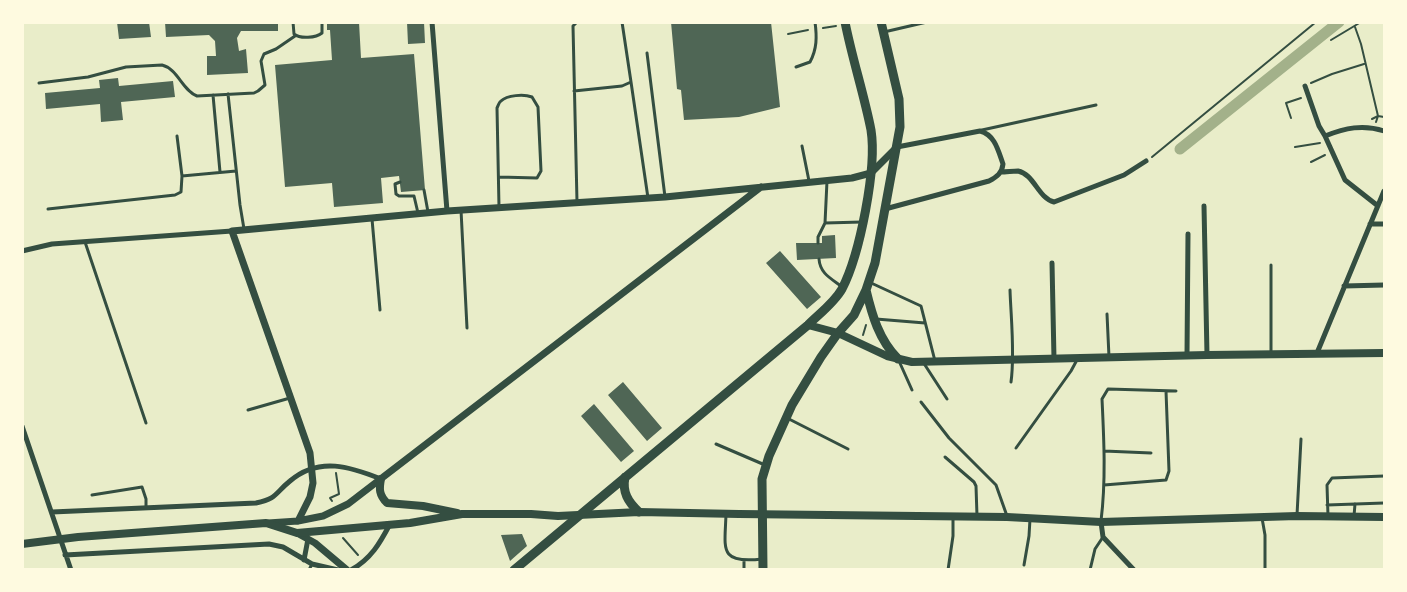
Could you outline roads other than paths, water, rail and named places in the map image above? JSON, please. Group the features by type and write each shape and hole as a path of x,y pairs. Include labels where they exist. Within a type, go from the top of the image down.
{"main road":[{"path":"514,570 578,514 808,325 836,298 855,255 871,173 871,132 845,22"},
{"path":"763,570 762,479 766,466 786,418 821,357 854,315 868,286 875,263 900,127 899,99 881,22"},
{"path":"868,286 874,319 889,350 898,359"},
{"path":"808,325 838,333 887,356 912,362 1186,355 1384,353"},
{"path":"625,477 626,496 639,512"},
{"path":"381,479 380,494 388,502 423,506 462,514"},
{"path":"22,544 78,537 266,523 297,533 410,523 462,514 558,516 639,512 1007,517 1101,522 1297,516 1384,517"}],"street":[{"path":"432,22 447,211"},
{"path":"1305,86 1319,126 1345,180 1378,206"},
{"path":"1325,136 1343,128 1356,127 1374,128 1384,132"},
{"path":"22,252 52,244 85,241 232,231 447,211 665,197 852,178 871,173 897,147 980,131 990,135 994,140 1003,164 1001,172"},
{"path":"886,208 989,181 1001,172 1018,171 1029,178 1043,196 1054,202 1124,175 1146,162"},
{"path":"266,523 298,521 323,516 348,504 762,187"},
{"path":"1317,353 1384,191"},
{"path":"1204,206 1207,355"},
{"path":"1370,224 1384,224"},
{"path":"232,231 310,452 313,483 310,497 298,521"},
{"path":"1186,355 1188,234"},
{"path":"1052,263 1054,358"},
{"path":"1344,286 1384,285"},
{"path":"22,426 71,570"},
{"path":"52,512 256,503 272,499 290,481 312,469 342,466 381,479"},
{"path":"1101,522 1103,537 1134,570"},
{"path":"351,570 371,555 379,546 390,524"},
{"path":"297,533 308,539 347,570"},
{"path":"304,560 308,539"},
{"path":"65,555 269,544 283,547 304,560 311,567 338,570"}],"lane":[{"path":"293,22 294,36"},
{"path":"39,84 88,77 134,66 162,65 168,66 191,93 197,96 254,93 265,85 261,60 264,54 276,49 294,36 318,36 322,33 322,22"},
{"path":"576,22 573,26 577,203"},
{"path":"622,22 648,198"},
{"path":"796,67 810,62 815,52 817,34 815,22"},
{"path":"884,33 927,22"},
{"path":"647,53 665,197"},
{"path":"574,91 622,86 631,82"},
{"path":"228,94 244,229"},
{"path":"213,95 220,172"},
{"path":"499,177 537,178 540,175 538,107 532,97 527,95 506,98 500,101 497,108 499,208"},
{"path":"980,131 1096,105"},
{"path":"48,208 175,195 181,192 182,176 177,136"},
{"path":"802,146 809,182"},
{"path":"182,176 236,171"},
{"path":"818,243 818,237 825,224 827,180"},
{"path":"400,182 395,184 396,194 399,196 414,196 418,214"},
{"path":"424,190 428,213"},
{"path":"461,210 467,328"},
{"path":"372,218 380,310"},
{"path":"825,224 862,222"},
{"path":"85,241 146,423"},
{"path":"819,259 825,275 842,288"},
{"path":"1271,264 1271,354"},
{"path":"868,286 921,306 936,362"},
{"path":"1010,290 1013,360 1011,382"},
{"path":"1107,314 1109,357"},
{"path":"874,319 925,323"},
{"path":"1016,448 1071,371 1078,358"},
{"path":"898,359 912,390"},
{"path":"923,362 947,399"},
{"path":"1101,522 1104,484 1102,399 1108,388 1176,391"},
{"path":"1104,484 1166,480 1170,471 1166,390"},
{"path":"248,410 290,398"},
{"path":"921,402 950,438 996,485 1007,517"},
{"path":"786,418 848,449"},
{"path":"1297,516 1300,439"},
{"path":"716,444 766,466"},
{"path":"1104,451 1151,453"},
{"path":"945,457 974,482 976,486 977,517"},
{"path":"1328,516 1327,486 1332,478 1384,476"},
{"path":"92,495 142,487 146,499 146,507"},
{"path":"1354,516 1355,504"},
{"path":"1327,505 1384,504"},
{"path":"726,514 725,549 728,555 744,561 763,558"},
{"path":"948,570 953,536 953,516"},
{"path":"1262,517 1265,535 1265,570"},
{"path":"1024,565 1030,518"},
{"path":"1090,570 1095,549 1103,537"},
{"path":"744,561 744,570"}],"waterway":[{"path":"1180,149 1339,22"}]}
